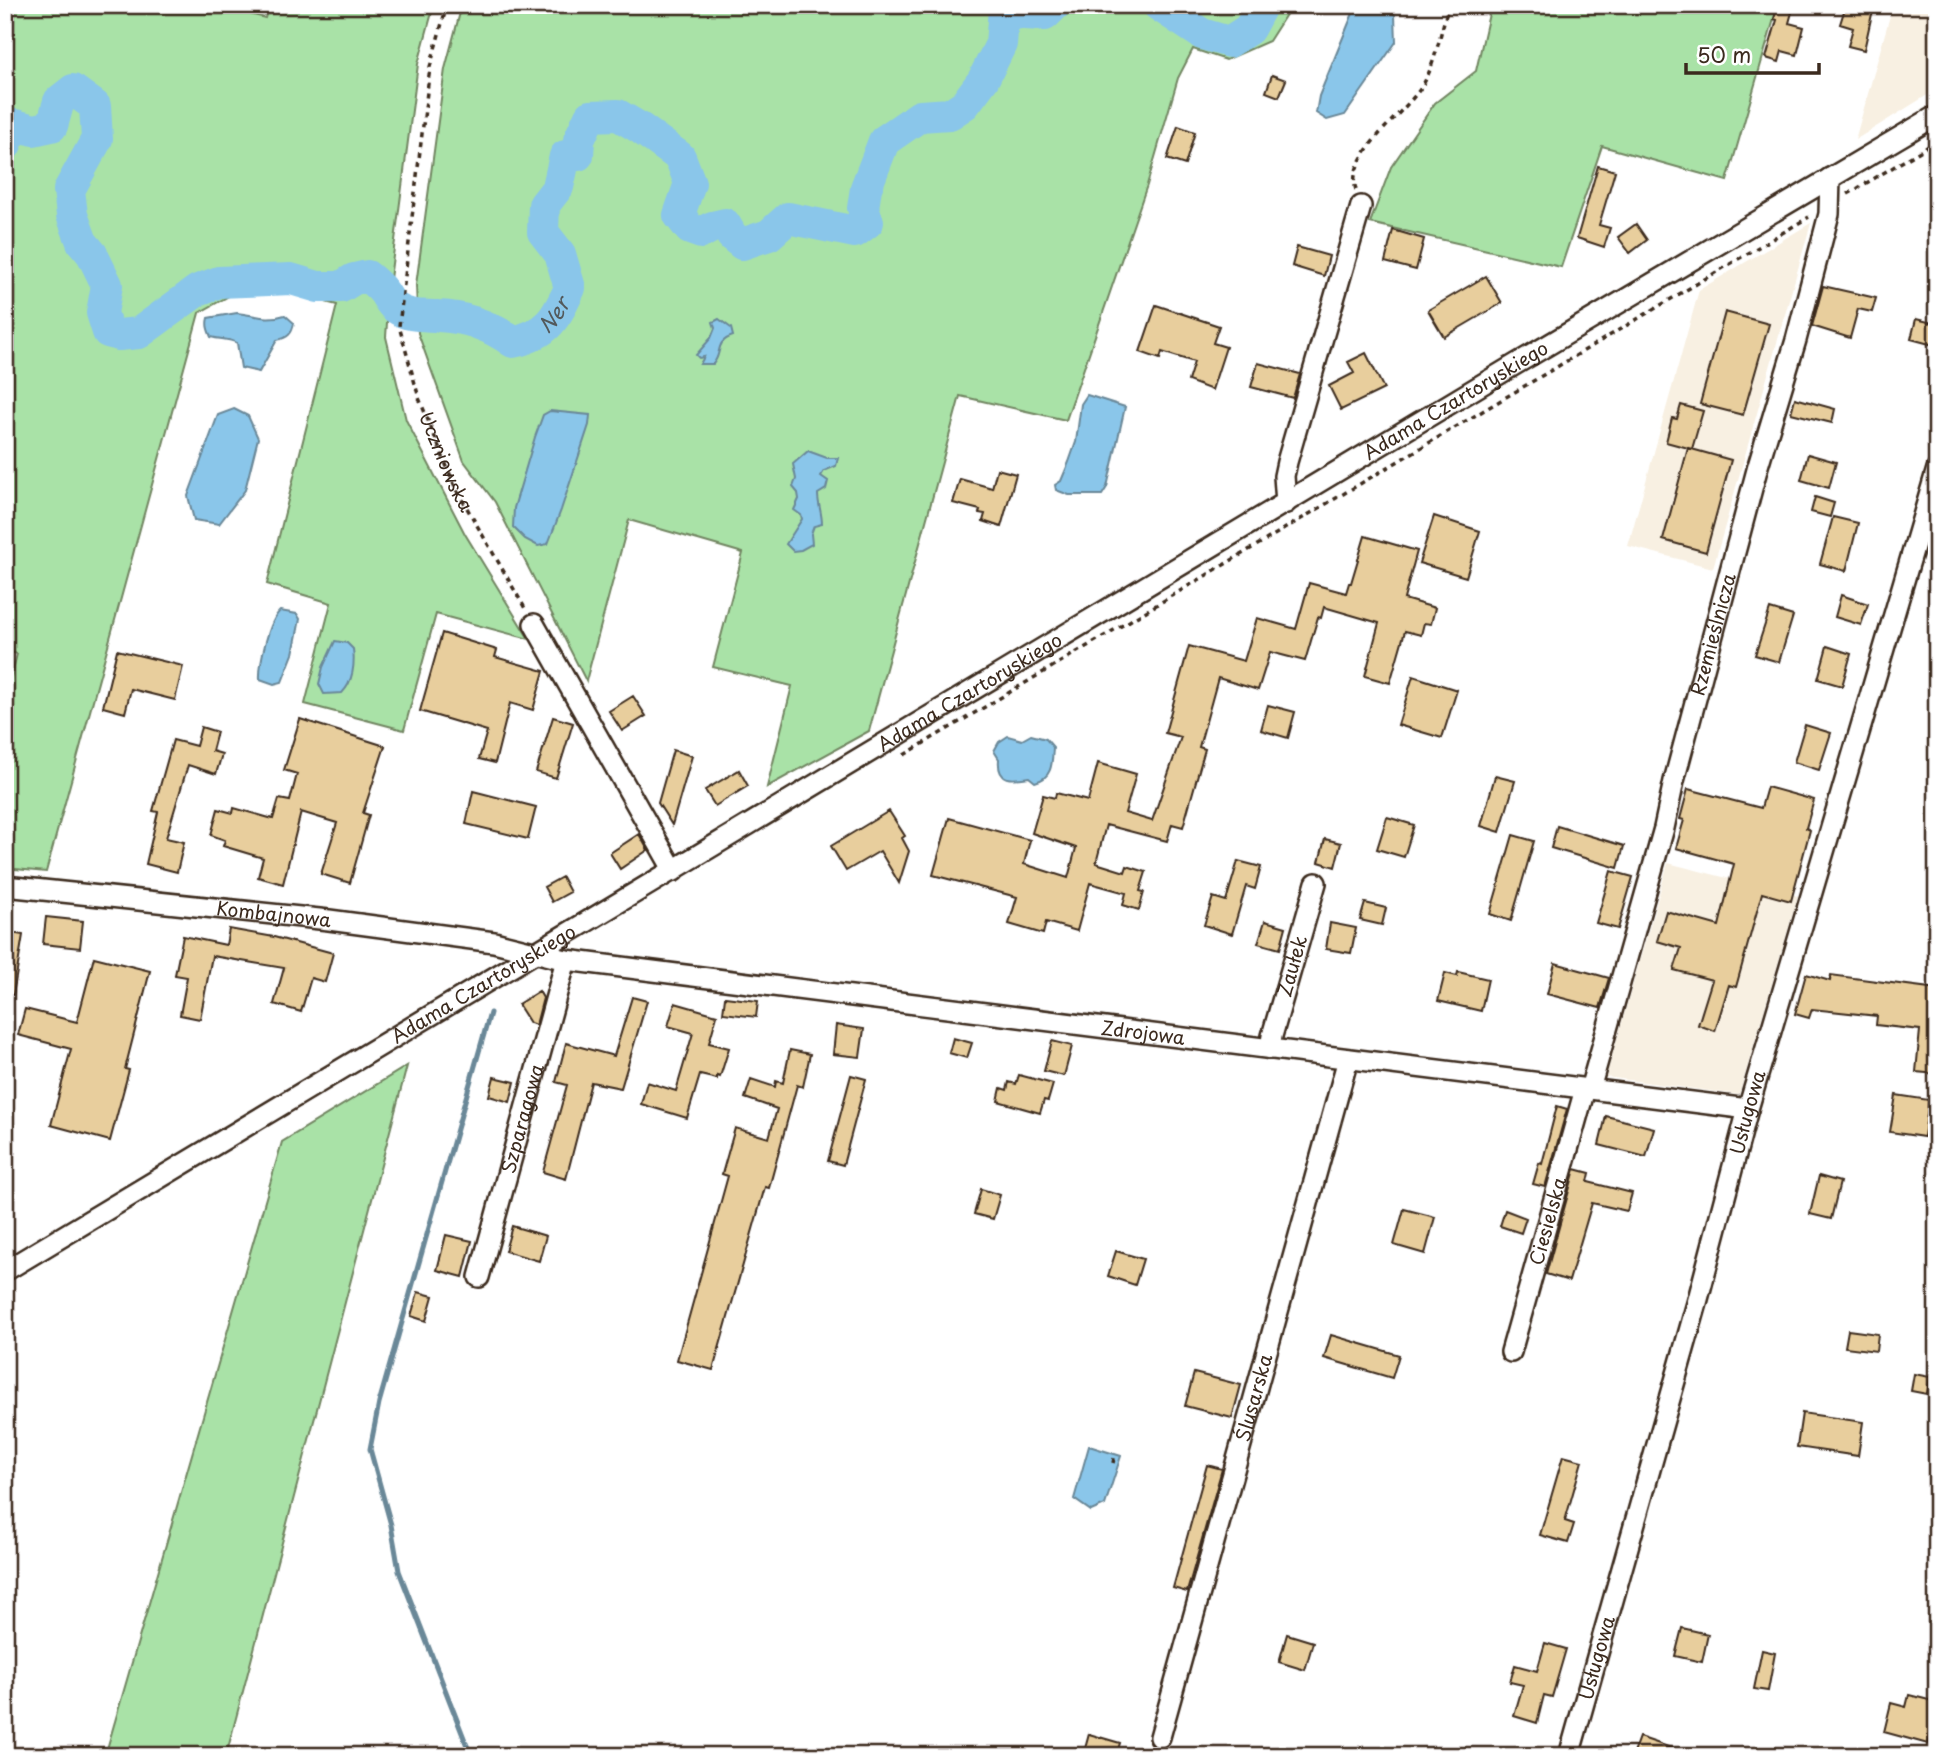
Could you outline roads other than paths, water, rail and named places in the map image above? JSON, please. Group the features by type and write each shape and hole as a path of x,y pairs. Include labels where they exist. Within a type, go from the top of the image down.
{"street":[{"name":"Adama Czartoryskiego","path":"5,1271 1937,114"},
{"name":"Rzemieślnicza","path":"1588,1089 1664,828 1674,781 1758,466 1796,340 1829,214 1830,178"},
{"path":"1286,503 1284,475 1287,462 1361,206"},
{"name":"Usługowa","path":"1569,1756 1697,1303 1748,1109 1937,470"},
{"path":"534,624 674,871"},
{"name":"Zaułek","path":"1270,1049 1316,883"},
{"name":"Kombajnowa","path":"5,886 329,920 494,942 538,952"},
{"name":"Zdrojowa","path":"538,952 566,960 1748,1109"},
{"name":"Szparagowa","path":"479,1277 566,960"},
{"name":"Ślusarska","path":"1160,1737 1348,1059"},
{"name":"Ciesielska","path":"1511,1352 1588,1089"}],"water":[{"path":"1364,5 1385,5 1395,15 1396,42 1345,115 1327,120 1316,113 1319,96 1353,13"},
{"path":"237,313 266,318 285,315 294,323 289,335 277,340 259,372 241,368 237,343 211,337 209,332 208,318"},
{"path":"719,319 731,328 733,336 723,341 713,364 700,364 704,357 699,358 696,355 711,338 715,328 713,322"},
{"path":"1087,395 1125,407 1107,487 1102,495 1069,495 1056,490 1055,485 1061,481 1069,462 1076,442 1081,404"},
{"path":"234,409 248,416 258,438 245,490 219,524 194,520 188,496 218,415"},
{"path":"550,411 590,415 589,425 548,544 538,546 525,539 513,527 514,508 543,415"},
{"path":"808,451 827,458 838,458 836,466 824,471 821,476 828,481 826,489 818,494 822,524 814,526 812,544 793,551 786,544 802,519 794,510 799,499 793,487 796,479 793,464"},
{"path":"280,611 297,614 300,619 293,654 282,682 274,684 260,679 260,672 269,633"},
{"path":"335,641 347,643 353,649 352,672 349,684 342,693 324,694 319,684 323,667"},
{"path":"1031,735 1046,739 1053,747 1052,764 1048,773 1035,782 1029,777 1006,778 1000,772 999,759 994,751 999,742 1008,736 1022,740"},
{"path":"1089,1446 1121,1456 1105,1505 1091,1511 1074,1499"}],"waterway":[{"name":"Ner","path":"5,146 15,125 34,130 52,126 59,101 73,90 95,106 97,139 69,190 72,215 82,242 92,254 107,285 102,313 108,332 119,335 139,333 198,290 219,282 291,279 318,287 341,287 354,279 367,276 401,311 468,320 496,331 513,342 543,329 555,316 570,288 560,254 543,232 544,205 558,187 565,156 578,155 579,140 590,116 618,115 680,157 690,183 679,215 690,229 701,233 725,224 732,236 742,244 769,235 788,218 855,232 868,222 863,208 866,188 884,141 920,116 950,114 965,104 983,80 1001,44 1004,9 1012,5 1024,14 1045,15 1055,5"},
{"name":"Ner","path":"1158,5 1202,34 1229,42 1249,29 1262,5"},
{"path":"471,1756 399,1571 391,1525 370,1449 379,1403 490,1013"}]}
